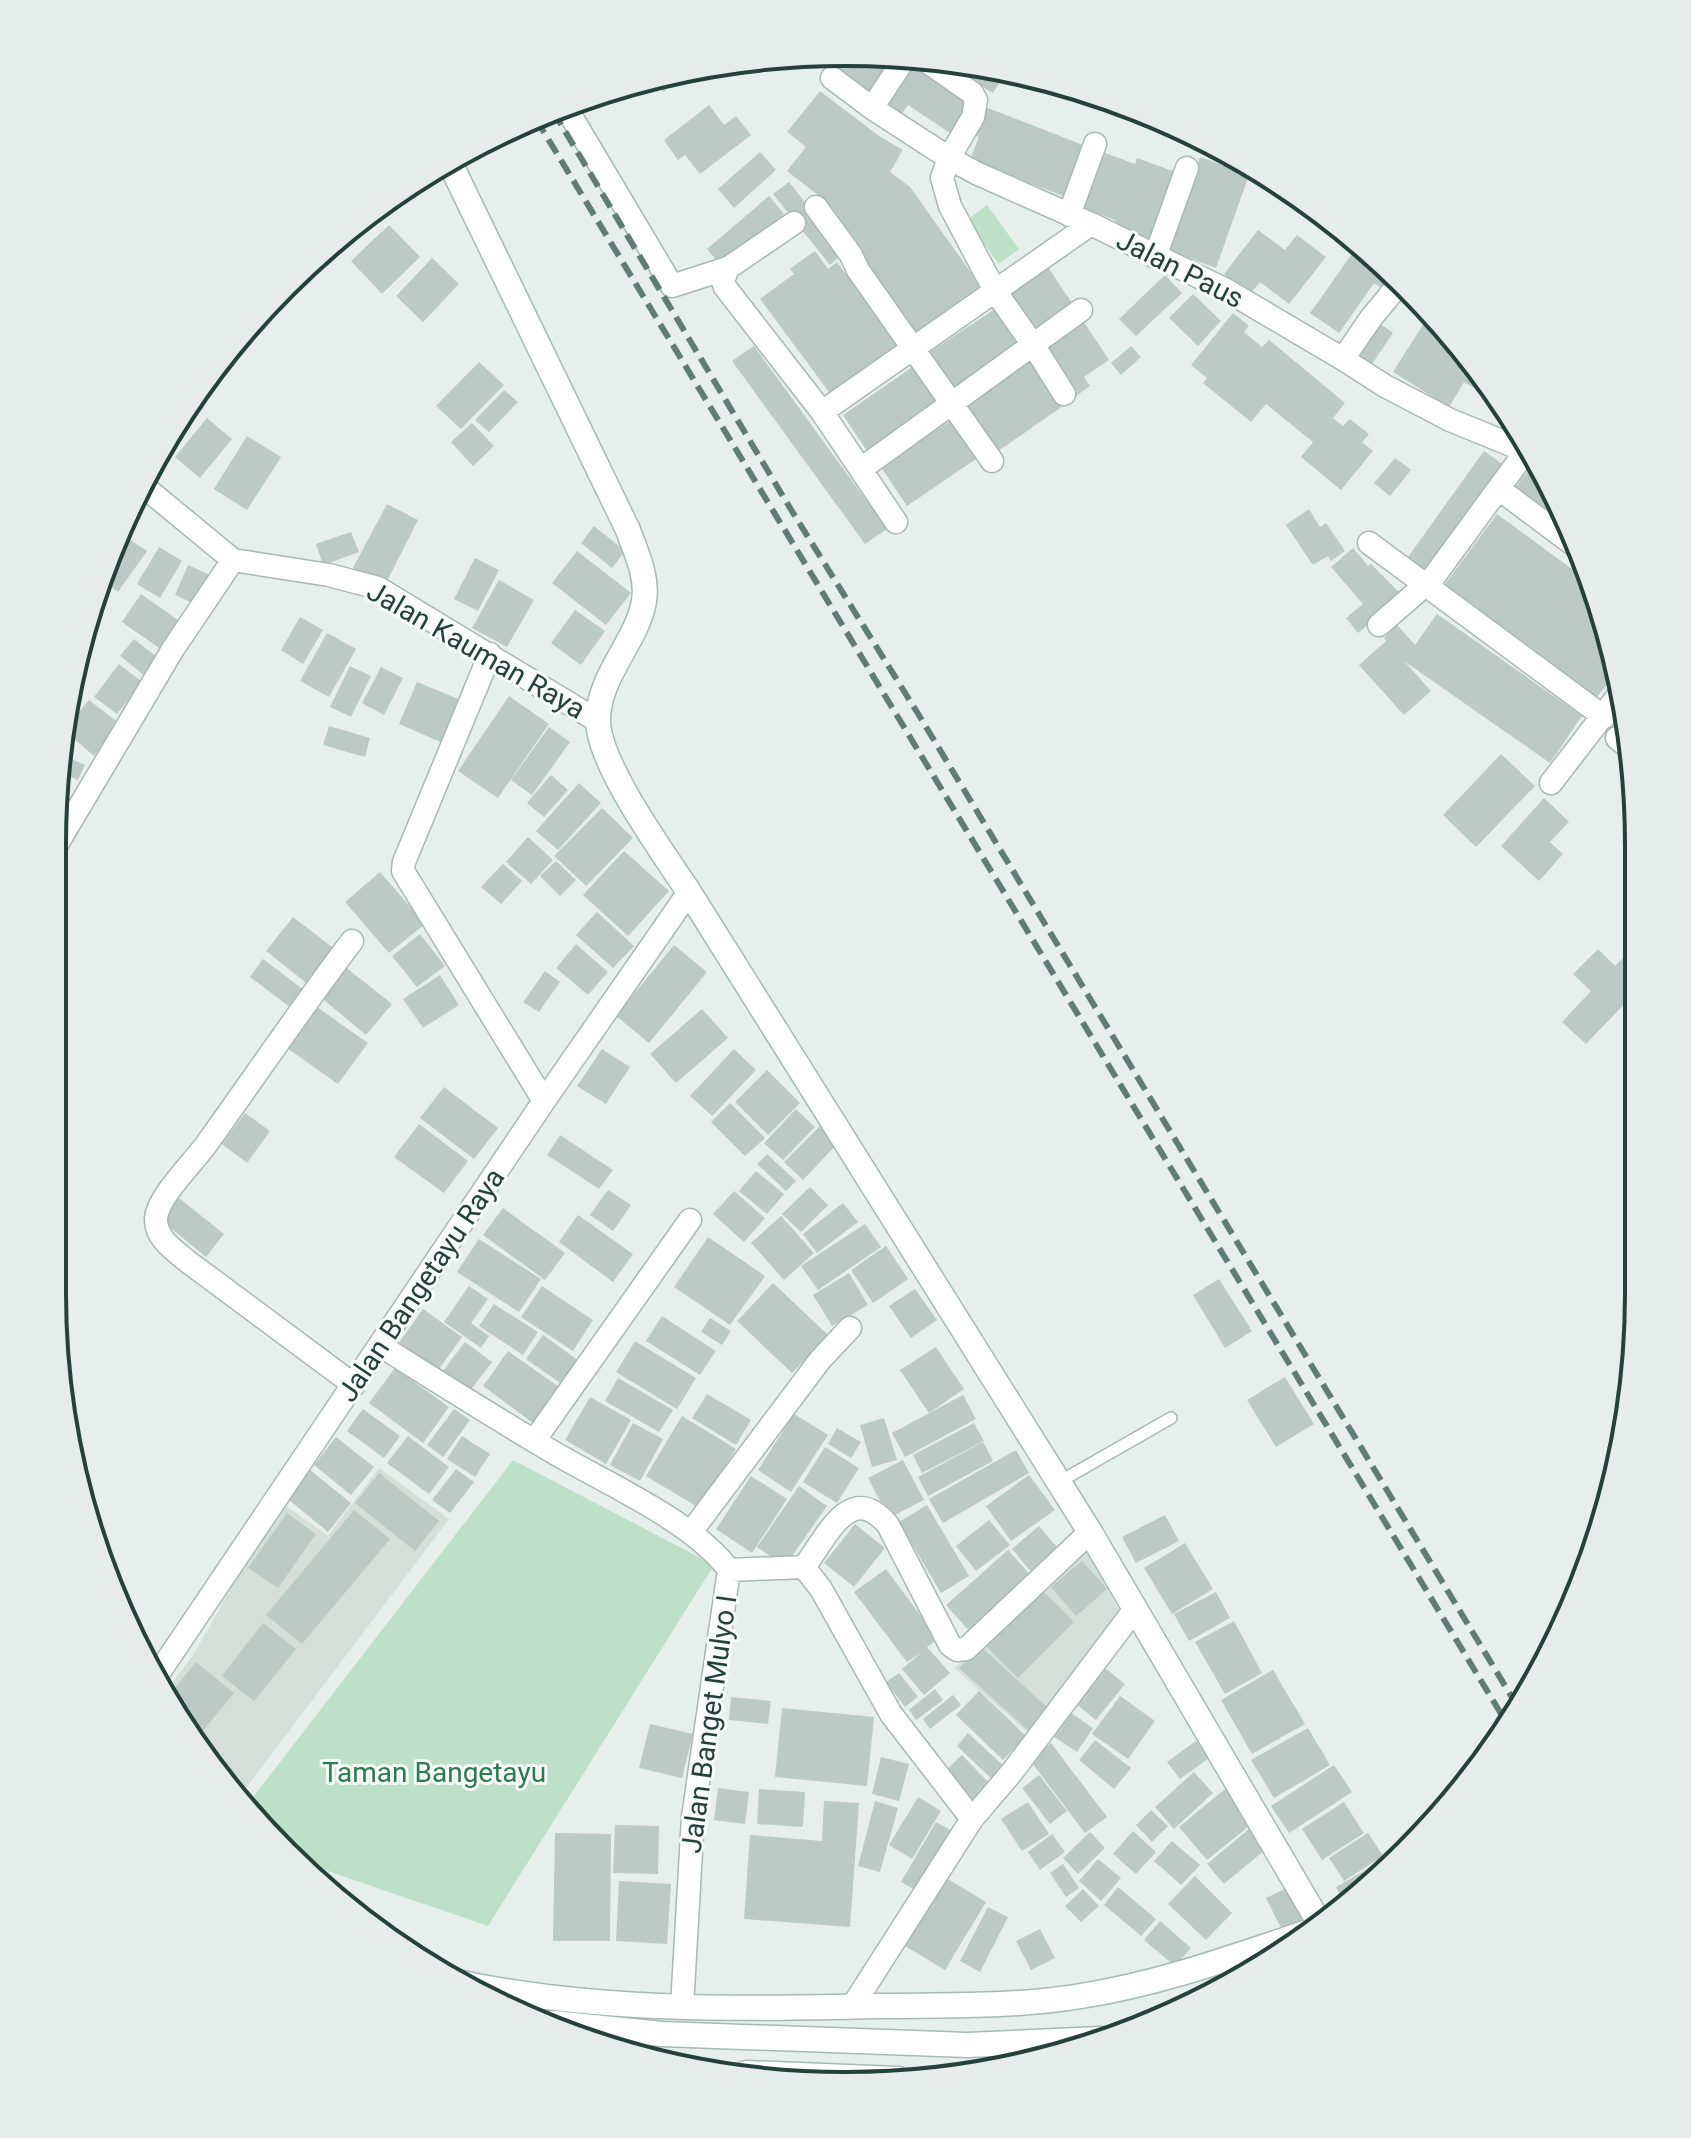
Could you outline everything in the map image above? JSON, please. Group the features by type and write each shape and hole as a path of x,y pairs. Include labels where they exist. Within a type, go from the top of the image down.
{"street":[{"path":"872,108 898,68"},
{"path":"943,73 972,93 976,100 973,117 949,158 942,178 950,206 995,291 1064,394"},
{"name":"Jalan Paus","path":"832,78 949,158 1226,290 1385,386 1450,420 1513,444"},
{"path":"571,116 672,286 728,268 794,223"},
{"path":"1069,215 1095,144"},
{"path":"1155,257 1187,168"},
{"path":"454,171 628,530 644,574 644,601 614,664 598,721 607,758 642,821 1090,1532 1315,1915"},
{"path":"816,207 992,461"},
{"path":"822,412 1091,224"},
{"path":"728,268 723,281 725,287 822,412 896,522"},
{"path":"1343,359 1394,291"},
{"path":"861,469 1081,310"},
{"path":"1379,625 1426,585 1522,458"},
{"path":"1499,489 1560,535"},
{"path":"67,828 173,649 233,560 151,492"},
{"path":"1369,543 1604,717"},
{"name":"Jalan Kauman Raya","path":"233,560 329,575 378,588 598,721"},
{"path":"490,654 404,862 403,871 544,1101"},
{"path":"1551,783 1612,705"},
{"name":"Jalan Bangetayu Raya","path":"162,1668 544,1101 689,892"},
{"path":"352,941 288,1026 207,1145 167,1196 156,1220 158,1232 167,1245 354,1385"},
{"path":"534,1441 690,1220"},
{"path":"691,1532 820,1360 850,1328"},
{"name":"Jalan Banget Mulyo I","path":"381,1346 534,1441 691,1532 716,1551 729,1570 693,1817 682,2007"},
{"path":"804,1567 843,1516 852,1508 866,1506 877,1512 888,1525 950,1645 957,1650 966,1649 1090,1532"},
{"path":"729,1570 804,1567"},
{"path":"804,1567 821,1589 891,1714 972,1819"},
{"path":"852,2007 972,1819 1012,1772 1135,1609"},
{"path":"500,1991 623,2005 682,2007 999,2003 1078,1997 1155,1982 1277,1942"},
{"path":"581,2026 662,2034 968,2045 1062,2041"}],"lane":[{"path":"1059,1482 1171,1418"}],"shaded area":[{"path":"379,1468 449,1519 245,1789 197,1726 171,1684 192,1657 244,1566 285,1505 328,1536"},
{"path":"1086,1550 1123,1617 1027,1732 954,1668"}],"green space":[{"path":"987,205 1019,249 999,264 967,220"},
{"name":"Taman Bangetayu","path":"513,1460 714,1565 488,1926 321,1869 252,1798"}],"building":[{"path":"836,66 892,68 873,99 831,74"},
{"path":"908,69 921,70 973,104 953,135 908,105 899,118 882,107"},
{"path":"963,75 1000,82 993,93"},
{"path":"820,91 879,136 903,150 890,172 910,187 982,288 917,333 823,199 787,171 806,147 787,132"},
{"path":"709,105 724,125 736,116 751,135 700,174 685,155 678,160 664,140"},
{"path":"983,106 1083,145 1063,196 970,160 979,137 972,134"},
{"path":"1097,150 1135,164 1137,158 1178,173 1153,240 1113,225 1115,220 1077,206"},
{"path":"760,152 776,170 734,208 718,189"},
{"path":"1200,157 1248,178 1216,268 1167,250"},
{"path":"789,182 845,252 830,265 773,194"},
{"path":"769,196 784,214 721,266 707,249"},
{"path":"389,225 420,257 382,294 351,261"},
{"path":"1258,230 1285,250 1297,235 1326,257 1289,304 1260,282 1250,294 1224,274"},
{"path":"815,251 828,269 837,262 900,347 832,396 760,299 794,274 790,269"},
{"path":"1352,253 1390,288 1387,292 1374,283 1339,333 1310,313"},
{"path":"432,258 459,284 423,322 396,296"},
{"path":"1048,267 1076,309 1038,335 1010,293"},
{"path":"1165,275 1182,293 1136,336 1119,319"},
{"path":"1193,294 1221,321 1198,346 1169,318"},
{"path":"998,307 1027,349 949,397 922,357"},
{"path":"1233,313 1249,326 1244,332 1262,347 1269,340 1345,403 1333,418 1343,426 1350,419 1369,434 1362,442 1373,451 1341,490 1301,457 1313,442 1266,404 1251,422 1203,383 1207,378 1191,365"},
{"path":"1081,318 1109,360 1084,377 1090,386 1076,396 1042,345"},
{"path":"1375,320 1393,333 1372,364 1353,351"},
{"path":"1424,323 1478,390 1464,382 1449,407 1393,372"},
{"path":"754,346 887,529 865,544 732,361"},
{"path":"1131,346 1141,357 1121,375 1111,363"},
{"path":"1029,357 1063,406 994,454 960,405"},
{"path":"479,362 504,385 461,429 436,406"},
{"path":"914,366 941,405 869,454 843,415"},
{"path":"504,390 518,402 489,432 475,420"},
{"path":"207,418 232,439 200,478 175,457"},
{"path":"950,421 976,459 907,506 881,467"},
{"path":"472,423 494,446 473,466 451,442"},
{"path":"247,436 281,457 247,510 214,489"},
{"path":"1484,451 1508,468 1427,581 1403,564"},
{"path":"1395,458 1411,470 1390,496 1374,483"},
{"path":"1528,470 1554,522 1513,491"},
{"path":"387,504 418,520 385,585 353,568"},
{"path":"1309,509 1320,527 1326,523 1345,551 1331,561 1328,556 1313,565 1286,525"},
{"path":"1497,514 1575,571 1608,683 1594,701 1442,588"},
{"path":"594,526 625,551 612,568 581,543"},
{"path":"351,532 359,552 323,565 316,544"},
{"path":"129,539 147,551 118,592 110,586"},
{"path":"159,547 182,561 160,598 137,584"},
{"path":"1353,548 1368,566 1371,564 1403,596 1358,633 1346,618 1363,604 1331,567"},
{"path":"577,551 631,593 606,625 552,583"},
{"path":"475,558 499,570 478,611 454,599"},
{"path":"188,565 210,575 197,605 175,595"},
{"path":"499,580 534,600 507,647 472,628"},
{"path":"141,594 181,622 162,650 122,622"},
{"path":"575,610 605,631 581,665 551,643"},
{"path":"1437,614 1582,716 1550,763 1404,661 1431,691 1404,715 1359,665 1386,641 1384,638 1397,625 1415,645"},
{"path":"300,617 323,630 303,664 281,650"},
{"path":"327,633 356,649 329,697 300,681"},
{"path":"134,639 158,658 144,675 120,656"},
{"path":"119,664 142,682 117,714 94,697"},
{"path":"350,666 371,676 351,717 330,707"},
{"path":"381,667 403,678 384,715 362,703"},
{"path":"417,682 461,700 443,743 399,724"},
{"path":"509,696 549,724 498,798 458,771"},
{"path":"89,700 120,724 94,756 74,739 78,713"},
{"path":"329,726 370,738 365,757 323,745"},
{"path":"549,727 570,742 532,795 511,780"},
{"path":"1501,754 1535,786 1476,847 1443,815"},
{"path":"72,759 85,765 78,780 70,776"},
{"path":"551,775 568,790 544,817 527,803"},
{"path":"579,783 601,803 558,850 536,831"},
{"path":"1544,798 1569,822 1550,842 1563,854 1539,881 1501,846"},
{"path":"602,808 633,838 586,886 554,856"},
{"path":"528,837 553,860 531,884 506,862"},
{"path":"624,851 669,891 628,936 583,895"},
{"path":"556,861 576,880 560,896 540,876"},
{"path":"503,864 522,881 501,904 481,887"},
{"path":"380,872 425,924 389,953 345,902"},
{"path":"597,912 634,946 613,968 576,935"},
{"path":"293,917 336,950 309,985 266,951"},
{"path":"420,934 445,966 417,987 392,956"},
{"path":"576,944 608,972 588,995 556,968"},
{"path":"674,945 707,972 649,1043 616,1016"},
{"path":"1598,949 1615,966 1625,956 1625,1004 1586,1044 1562,1022 1591,991 1573,974"},
{"path":"263,959 308,993 294,1010 250,977"},
{"path":"343,965 392,1004 366,1035 318,995"},
{"path":"545,971 560,982 539,1012 523,1002"},
{"path":"440,975 459,1005 423,1028 403,999"},
{"path":"317,1007 368,1043 338,1084 287,1048"},
{"path":"702,1009 728,1038 676,1083 650,1054"},
{"path":"602,1049 630,1067 606,1104 577,1086"},
{"path":"734,1049 756,1070 712,1116 690,1096"},
{"path":"767,1070 800,1103 768,1135 735,1102"},
{"path":"444,1087 498,1128 474,1159 420,1118"},
{"path":"730,1103 765,1138 745,1156 711,1122"},
{"path":"796,1109 815,1127 783,1160 764,1143"},
{"path":"245,1113 270,1131 247,1163 222,1144"},
{"path":"419,1124 468,1161 444,1193 394,1157"},
{"path":"821,1125 839,1142 803,1180 784,1162"},
{"path":"560,1135 613,1170 599,1189 547,1155"},
{"path":"767,1154 796,1181 786,1191 757,1164"},
{"path":"756,1171 784,1194 767,1214 739,1191"},
{"path":"810,1187 828,1205 801,1232 782,1214"},
{"path":"608,1190 631,1205 613,1231 590,1215"},
{"path":"734,1191 765,1218 744,1242 713,1214"},
{"path":"179,1198 224,1234 206,1257 161,1220"},
{"path":"843,1203 858,1222 817,1253 803,1234"},
{"path":"503,1208 565,1253 545,1280 483,1235"},
{"path":"578,1215 633,1254 613,1282 559,1242"},
{"path":"781,1216 814,1253 784,1280 751,1243"},
{"path":"865,1224 881,1247 818,1290 801,1266"},
{"path":"708,1237 765,1276 730,1325 674,1287"},
{"path":"479,1239 541,1279 519,1312 457,1272"},
{"path":"886,1246 908,1279 873,1303 851,1270"},
{"path":"849,1273 868,1305 832,1326 813,1295"},
{"path":"1219,1279 1252,1331 1225,1348 1193,1295"},
{"path":"773,1283 828,1335 792,1373 737,1321"},
{"path":"469,1286 488,1299 471,1323 489,1336 481,1348 444,1322"},
{"path":"542,1286 593,1320 573,1351 521,1317"},
{"path":"915,1289 937,1320 911,1338 889,1306"},
{"path":"494,1304 538,1332 523,1355 479,1326"},
{"path":"423,1309 462,1337 437,1372 398,1344"},
{"path":"662,1316 716,1351 700,1375 646,1341"},
{"path":"710,1318 731,1331 722,1345 701,1332"},
{"path":"543,1335 583,1364 566,1387 526,1359"},
{"path":"635,1341 696,1378 677,1409 616,1372"},
{"path":"465,1342 492,1362 470,1391 443,1371"},
{"path":"936,1347 964,1389 929,1413 900,1370"},
{"path":"508,1351 559,1387 533,1423 483,1386"},
{"path":"395,1368 449,1407 423,1443 369,1403"},
{"path":"1285,1377 1314,1424 1276,1447 1247,1400"},
{"path":"618,1378 673,1410 659,1432 605,1401"},
{"path":"707,1394 751,1420 736,1445 692,1418"},
{"path":"963,1395 976,1419 905,1457 892,1433"},
{"path":"590,1397 631,1420 606,1464 565,1440"},
{"path":"363,1409 400,1436 384,1458 347,1431"},
{"path":"454,1409 470,1420 443,1457 427,1445"},
{"path":"794,1414 828,1435 791,1492 758,1470"},
{"path":"682,1416 736,1449 699,1508 646,1476"},
{"path":"884,1418 897,1460 872,1467 860,1425"},
{"path":"633,1423 663,1439 640,1481 610,1465"},
{"path":"974,1423 984,1441 922,1473 913,1455"},
{"path":"837,1428 861,1442 851,1458 828,1444"},
{"path":"408,1436 449,1467 429,1494 387,1463"},
{"path":"462,1436 490,1454 475,1477 447,1459"},
{"path":"336,1437 374,1467 351,1495 314,1465"},
{"path":"983,1442 993,1461 928,1496 918,1477"},
{"path":"825,1447 859,1468 837,1503 803,1482"},
{"path":"1016,1450 1029,1473 943,1523 929,1499"},
{"path":"903,1460 924,1500 889,1518 868,1478"},
{"path":"456,1469 474,1482 450,1513 432,1500"},
{"path":"310,1470 351,1503 328,1532 288,1499"},
{"path":"379,1473 439,1521 415,1551 355,1503"},
{"path":"1029,1475 1055,1510 1011,1541 986,1506"},
{"path":"751,1476 787,1499 752,1553 716,1529"},
{"path":"799,1486 827,1506 785,1566 757,1547"},
{"path":"927,1505 969,1576 941,1593 899,1522"},
{"path":"354,1510 390,1539 302,1644 266,1615"},
{"path":"287,1513 316,1534 278,1588 248,1568"},
{"path":"1165,1515 1179,1541 1136,1563 1122,1537"},
{"path":"989,1520 1010,1545 976,1571 956,1546"},
{"path":"855,1524 885,1548 854,1587 824,1563"},
{"path":"1039,1526 1061,1552 1034,1575 1012,1549"},
{"path":"1185,1543 1213,1589 1172,1614 1144,1568"},
{"path":"1008,1550 1034,1579 972,1634 946,1605"},
{"path":"1082,1561 1107,1589 1076,1616 1051,1587"},
{"path":"886,1569 938,1639 927,1647 950,1673 924,1695 902,1669 922,1652 907,1662 854,1592"},
{"path":"1043,1591 1074,1622 1018,1678 986,1646"},
{"path":"1216,1592 1230,1618 1189,1641 1174,1614"},
{"path":"1234,1621 1262,1673 1225,1694 1195,1642"},
{"path":"263,1623 296,1649 254,1701 222,1676"},
{"path":"980,1646 1048,1708 1028,1730 959,1668"},
{"path":"196,1662 234,1693 202,1732 174,1689"},
{"path":"1099,1663 1125,1684 1096,1720 1070,1699"},
{"path":"1273,1670 1305,1724 1252,1754 1221,1700"},
{"path":"899,1673 918,1697 905,1707 886,1682"},
{"path":"935,1689 943,1700 916,1720 909,1710"},
{"path":"979,1691 1026,1736 1003,1760 956,1715"},
{"path":"953,1695 961,1705 930,1729 923,1719"},
{"path":"1120,1696 1155,1721 1128,1759 1092,1734"},
{"path":"731,1697 771,1701 768,1724 729,1720"},
{"path":"782,1708 874,1717 867,1786 775,1777"},
{"path":"1064,1708 1093,1728 1077,1752 1047,1732"},
{"path":"650,1724 693,1734 682,1778 639,1768"},
{"path":"1308,1728 1330,1765 1274,1798 1251,1760"},
{"path":"968,1733 1006,1768 993,1780 957,1746"},
{"path":"1095,1740 1131,1768 1114,1789 1079,1760"},
{"path":"1196,1741 1209,1758 1180,1779 1167,1762"},
{"path":"1051,1743 1107,1817 1085,1833 1029,1759"},
{"path":"962,1755 994,1788 977,1804 945,1771"},
{"path":"881,1757 909,1764 899,1801 872,1794"},
{"path":"1334,1765 1352,1792 1289,1833 1271,1806"},
{"path":"1194,1772 1213,1793 1174,1829 1155,1807"},
{"path":"1039,1775 1067,1811 1050,1824 1022,1788"},
{"path":"718,1788 749,1792 745,1824 714,1820"},
{"path":"759,1789 805,1792 803,1827 757,1824"},
{"path":"1225,1789 1253,1823 1207,1860 1179,1827"},
{"path":"918,1797 941,1811 912,1859 889,1845"},
{"path":"824,1801 859,1803 850,1927 744,1919 750,1835 822,1841"},
{"path":"875,1801 898,1808 880,1872 858,1866"},
{"path":"1028,1802 1049,1834 1022,1851 1001,1819"},
{"path":"1344,1802 1364,1833 1322,1860 1302,1829"},
{"path":"1151,1810 1168,1826 1152,1842 1136,1825"},
{"path":"936,1822 956,1833 921,1893 901,1882"},
{"path":"615,1825 659,1826 658,1874 613,1873"},
{"path":"1249,1829 1266,1849 1224,1884 1207,1864"},
{"path":"1133,1831 1156,1852 1136,1874 1113,1854"},
{"path":"1090,1832 1105,1848 1078,1874 1063,1858"},
{"path":"555,1833 611,1834 610,1941 553,1941"},
{"path":"1368,1833 1383,1856 1344,1881 1329,1858"},
{"path":"1052,1834 1065,1852 1040,1870 1028,1852"},
{"path":"1172,1841 1200,1865 1181,1885 1154,1861"},
{"path":"1098,1859 1121,1878 1101,1901 1079,1881"},
{"path":"1063,1864 1079,1888 1066,1897 1050,1873"},
{"path":"1374,1865 1340,1894 1336,1887"},
{"path":"941,1875 986,1902 945,1970 900,1943"},
{"path":"1195,1876 1232,1913 1206,1940 1168,1904"},
{"path":"619,1881 671,1884 667,1944 616,1941"},
{"path":"1118,1887 1156,1919 1141,1936 1104,1905"},
{"path":"1287,1888 1303,1919 1282,1930 1266,1898"},
{"path":"1083,1889 1099,1906 1081,1922 1065,1906"},
{"path":"988,1907 1008,1917 980,1972 960,1961"},
{"path":"1160,1921 1191,1948 1175,1966 1144,1940"},
{"path":"1040,1929 1055,1958 1031,1970 1016,1941"}],"railway":[{"path":"559,121 790,508 917,712 1512,1697"},
{"path":"541,128 1501,1714"}]}
